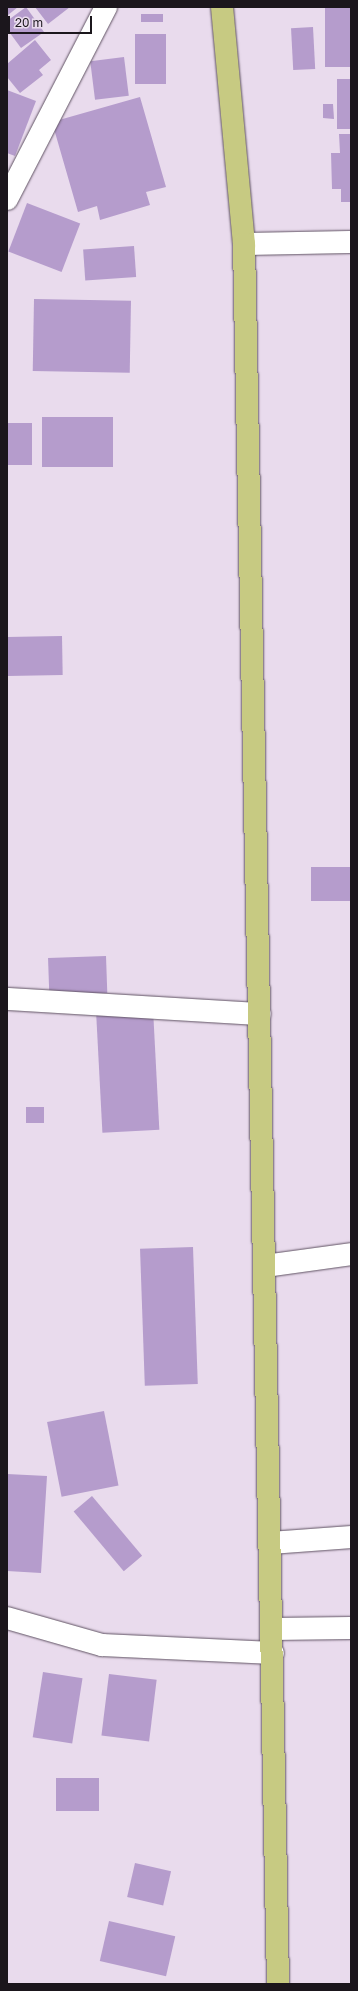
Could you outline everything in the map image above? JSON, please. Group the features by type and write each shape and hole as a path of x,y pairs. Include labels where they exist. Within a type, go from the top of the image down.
{"main road":[{"path":"222,7 244,244 273,1653 278,1984"}],"street":[{"path":"7,200 15,165 106,7"},
{"path":"244,244 351,242"},
{"path":"7,999 260,1014"},
{"path":"265,1266 351,1254"},
{"path":"270,1543 351,1537"},
{"path":"7,1618 102,1645 273,1653"},
{"path":"272,1628 351,1628"}],"building":[{"path":"7,7 18,7 8,15"},
{"path":"26,7 44,32 21,48 7,29 7,21"},
{"path":"35,7 70,7 48,24"},
{"path":"325,7 350,7 350,67 325,67"},
{"path":"141,14 163,14 163,22 141,22"},
{"path":"313,27 315,69 293,70 291,28"},
{"path":"135,34 166,34 166,84 135,84"},
{"path":"35,40 51,60 39,70 43,75 20,93 7,77 7,64"},
{"path":"124,57 129,96 95,100 90,61"},
{"path":"337,79 351,79 351,129 337,129"},
{"path":"7,90 36,101 15,156 7,153"},
{"path":"140,97 166,187 146,192 150,205 100,220 97,206 78,212 52,122"},
{"path":"323,104 333,104 334,119 323,118"},
{"path":"339,134 351,134 351,202 341,202 341,189 332,189 331,153 340,153"},
{"path":"27,203 80,223 62,272 8,252"},
{"path":"134,246 136,277 85,280 83,250"},
{"path":"34,299 131,301 130,373 33,371"},
{"path":"42,417 113,417 113,467 42,467"},
{"path":"7,423 32,423 32,465 7,465"},
{"path":"62,636 63,675 8,676 7,637"},
{"path":"311,867 351,867 351,901 311,901"},
{"path":"106,956 107,993 49,995 48,958"},
{"path":"153,1009 159,1130 102,1133 96,1012"},
{"path":"26,1107 44,1107 44,1123 26,1123"},
{"path":"193,1247 198,1384 145,1386 140,1249"},
{"path":"104,1411 119,1486 62,1497 47,1422"},
{"path":"7,1474 47,1476 41,1573 7,1571"},
{"path":"92,1496 142,1556 124,1571 74,1511"},
{"path":"43,1672 83,1678 72,1743 33,1737"},
{"path":"109,1674 157,1680 149,1741 101,1736"},
{"path":"56,1778 99,1778 99,1811 56,1811"},
{"path":"135,1863 171,1871 163,1905 127,1897"},
{"path":"109,1921 175,1936 166,1976 100,1961"}]}
